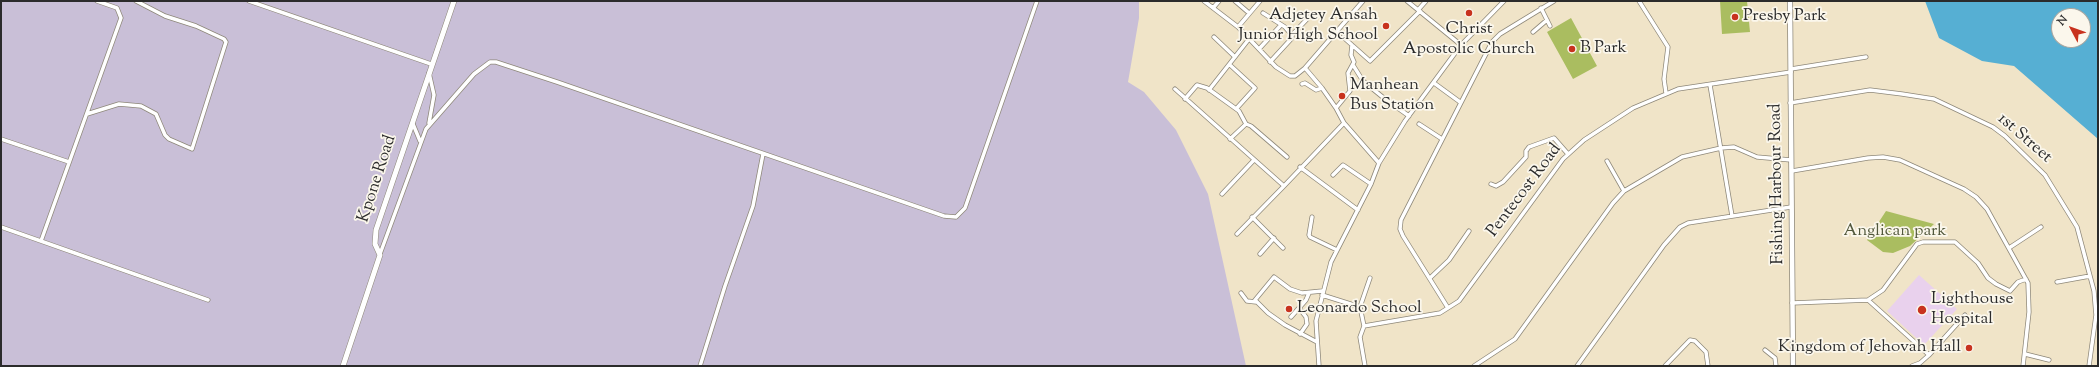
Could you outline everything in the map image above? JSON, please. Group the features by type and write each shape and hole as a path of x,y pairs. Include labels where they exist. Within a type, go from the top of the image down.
{"main road":[{"name":"Kpone Road","path":"380,255 375,244 376,230 431,64 454,1"},
{"path":"343,366 380,255"}],"street":[{"path":"41,240 121,18 117,8 98,1"},
{"path":"87,114 119,104 141,106 156,114 165,134 169,139 192,149 226,42 224,39 196,26 165,16 136,1"},
{"path":"249,1 431,64"},
{"path":"380,255 420,141 429,124 474,74 484,65 496,62 944,216 956,217 965,208 1037,1"},
{"path":"1204,1 1238,27 1270,62 1290,76 1297,75 1305,68 1363,1"},
{"path":"1213,8 1219,1"},
{"path":"1235,1 1249,13"},
{"path":"1238,27 1260,1"},
{"path":"1407,1 1461,45"},
{"path":"1343,37 1370,61 1426,1"},
{"path":"1318,366 1316,321 1331,262 1371,184 1378,163 1409,116 1461,45 1504,1"},
{"path":"1448,308 1403,236 1400,224 1481,61 1496,37 1554,1"},
{"path":"1639,1 1668,47 1664,79 1666,93"},
{"name":"Fishing Harbour Road","path":"1790,1 1792,303 1794,366"},
{"path":"1541,8 1550,26"},
{"path":"1263,13 1281,25 1292,35"},
{"path":"1270,62 1309,17"},
{"path":"1533,32 1548,20"},
{"path":"1259,49 1281,25"},
{"path":"1214,37 1235,57"},
{"path":"1209,90 1249,39"},
{"path":"1352,45 1353,65 1363,81 1409,116"},
{"name":"Pentecost Road","path":"1364,326 1432,315 1448,308 1464,296 1568,154 1584,140 1633,108 1678,89 1710,85 1866,57"},
{"path":"1230,65 1255,88 1236,109"},
{"path":"1336,108 1349,94 1348,70 1353,65"},
{"path":"1305,68 1322,88 1336,108 1344,123 1378,163"},
{"path":"429,72 434,95 429,124"},
{"path":"1302,84 1305,83 1316,90 1322,88"},
{"path":"1434,83 1460,102"},
{"path":"1185,99 1197,85 1209,90 1236,109 1246,124 1251,126 1287,157"},
{"path":"1710,85 1732,216"},
{"path":"1175,89 1284,186"},
{"name":"1st Street","path":"1790,103 1864,90 1888,92 1934,99 1993,126 2036,165 2053,186 2077,227 2090,276 2096,315 2089,366"},
{"path":"412,121 420,141"},
{"path":"1237,234 1344,123"},
{"path":"1230,139 1242,126 1246,124"},
{"path":"1419,124 1442,139"},
{"path":"1491,184 1496,186 1503,182 1524,158 1529,148 1554,138 1568,154"},
{"path":"1,139 69,162"},
{"path":"1474,366 1515,340 1613,203 1624,191 1682,157 1721,148 1734,147 1757,156 1791,160"},
{"path":"700,366 724,286 753,206 763,154"},
{"path":"1792,171 1868,158 1900,160 1964,189 1976,197 1987,209 2026,278 2029,298 2029,312 2023,366"},
{"path":"1222,194 1254,160"},
{"path":"1607,160 1624,191"},
{"path":"1334,175 1343,165 1371,184"},
{"path":"1300,167 1358,210"},
{"path":"1577,366 1673,234 1688,223 1792,207"},
{"path":"1252,217 1283,248"},
{"path":"1312,217 1309,235 1310,238 1337,250"},
{"path":"1,227 208,300"},
{"path":"2009,248 2041,227"},
{"path":"1430,278 1450,260 1469,231"},
{"path":"1260,254 1274,238"},
{"path":"1792,303 1868,300 1882,290 1917,244 1923,242 1955,242 1978,263 1988,278 2010,291 2018,282 2026,278"},
{"path":"2057,282 2090,276"},
{"path":"1256,302 1274,277 1290,290 1309,293 1322,293 1360,307"},
{"path":"1365,366 1360,337 1364,326 1360,307 1370,278"},
{"path":"1241,292 1247,301 1256,302 1268,313 1300,334 1317,342"},
{"path":"1291,317 1309,293"},
{"path":"1868,300 1929,355"},
{"path":"1299,308 1306,317 1307,324 1300,334"},
{"path":"1912,366 1920,363 1929,355 1965,315"},
{"path":"1665,366 1690,340 1695,341 1706,352 1708,366"},
{"path":"1765,350 1775,358 1776,366"},
{"path":"2025,354 2049,360"}],"shaded area":[{"path":"1,1 1139,1 1139,18 1128,82 1144,92 1176,130 1208,194 1246,366 1,366"},
{"name":"Lighthouse Hospital","path":"1919,275 1957,309 1924,345 1887,311"}],"green space":[{"name":"Presby Park","path":"1720,1 1747,1 1750,32 1722,34"},
{"name":"B Park","path":"1571,18 1597,66 1573,79 1547,32"},
{"name":"Anglican park","path":"1886,211 1934,224 1910,246 1893,253 1883,252 1867,240"}],"water":[{"path":"1925,1 2098,1 2098,139 2014,66 1982,61 1939,38"}],"place":[{"name":"Christ Apostolic Church","path":"1469,13"},
{"name":"Presby Park","path":"1735,17"},
{"name":"Adjetey Ansah Junior High School","path":"1386,26"},
{"name":"B Park","path":"1572,49"},
{"name":"Manhean Bus Station","path":"1342,96"},
{"name":"Leonardo School","path":"1289,309"},
{"name":"Lighthouse Hospital","path":"1922,310"},
{"name":"Kingdom of Jehovah Hall","path":"1969,348"}]}
